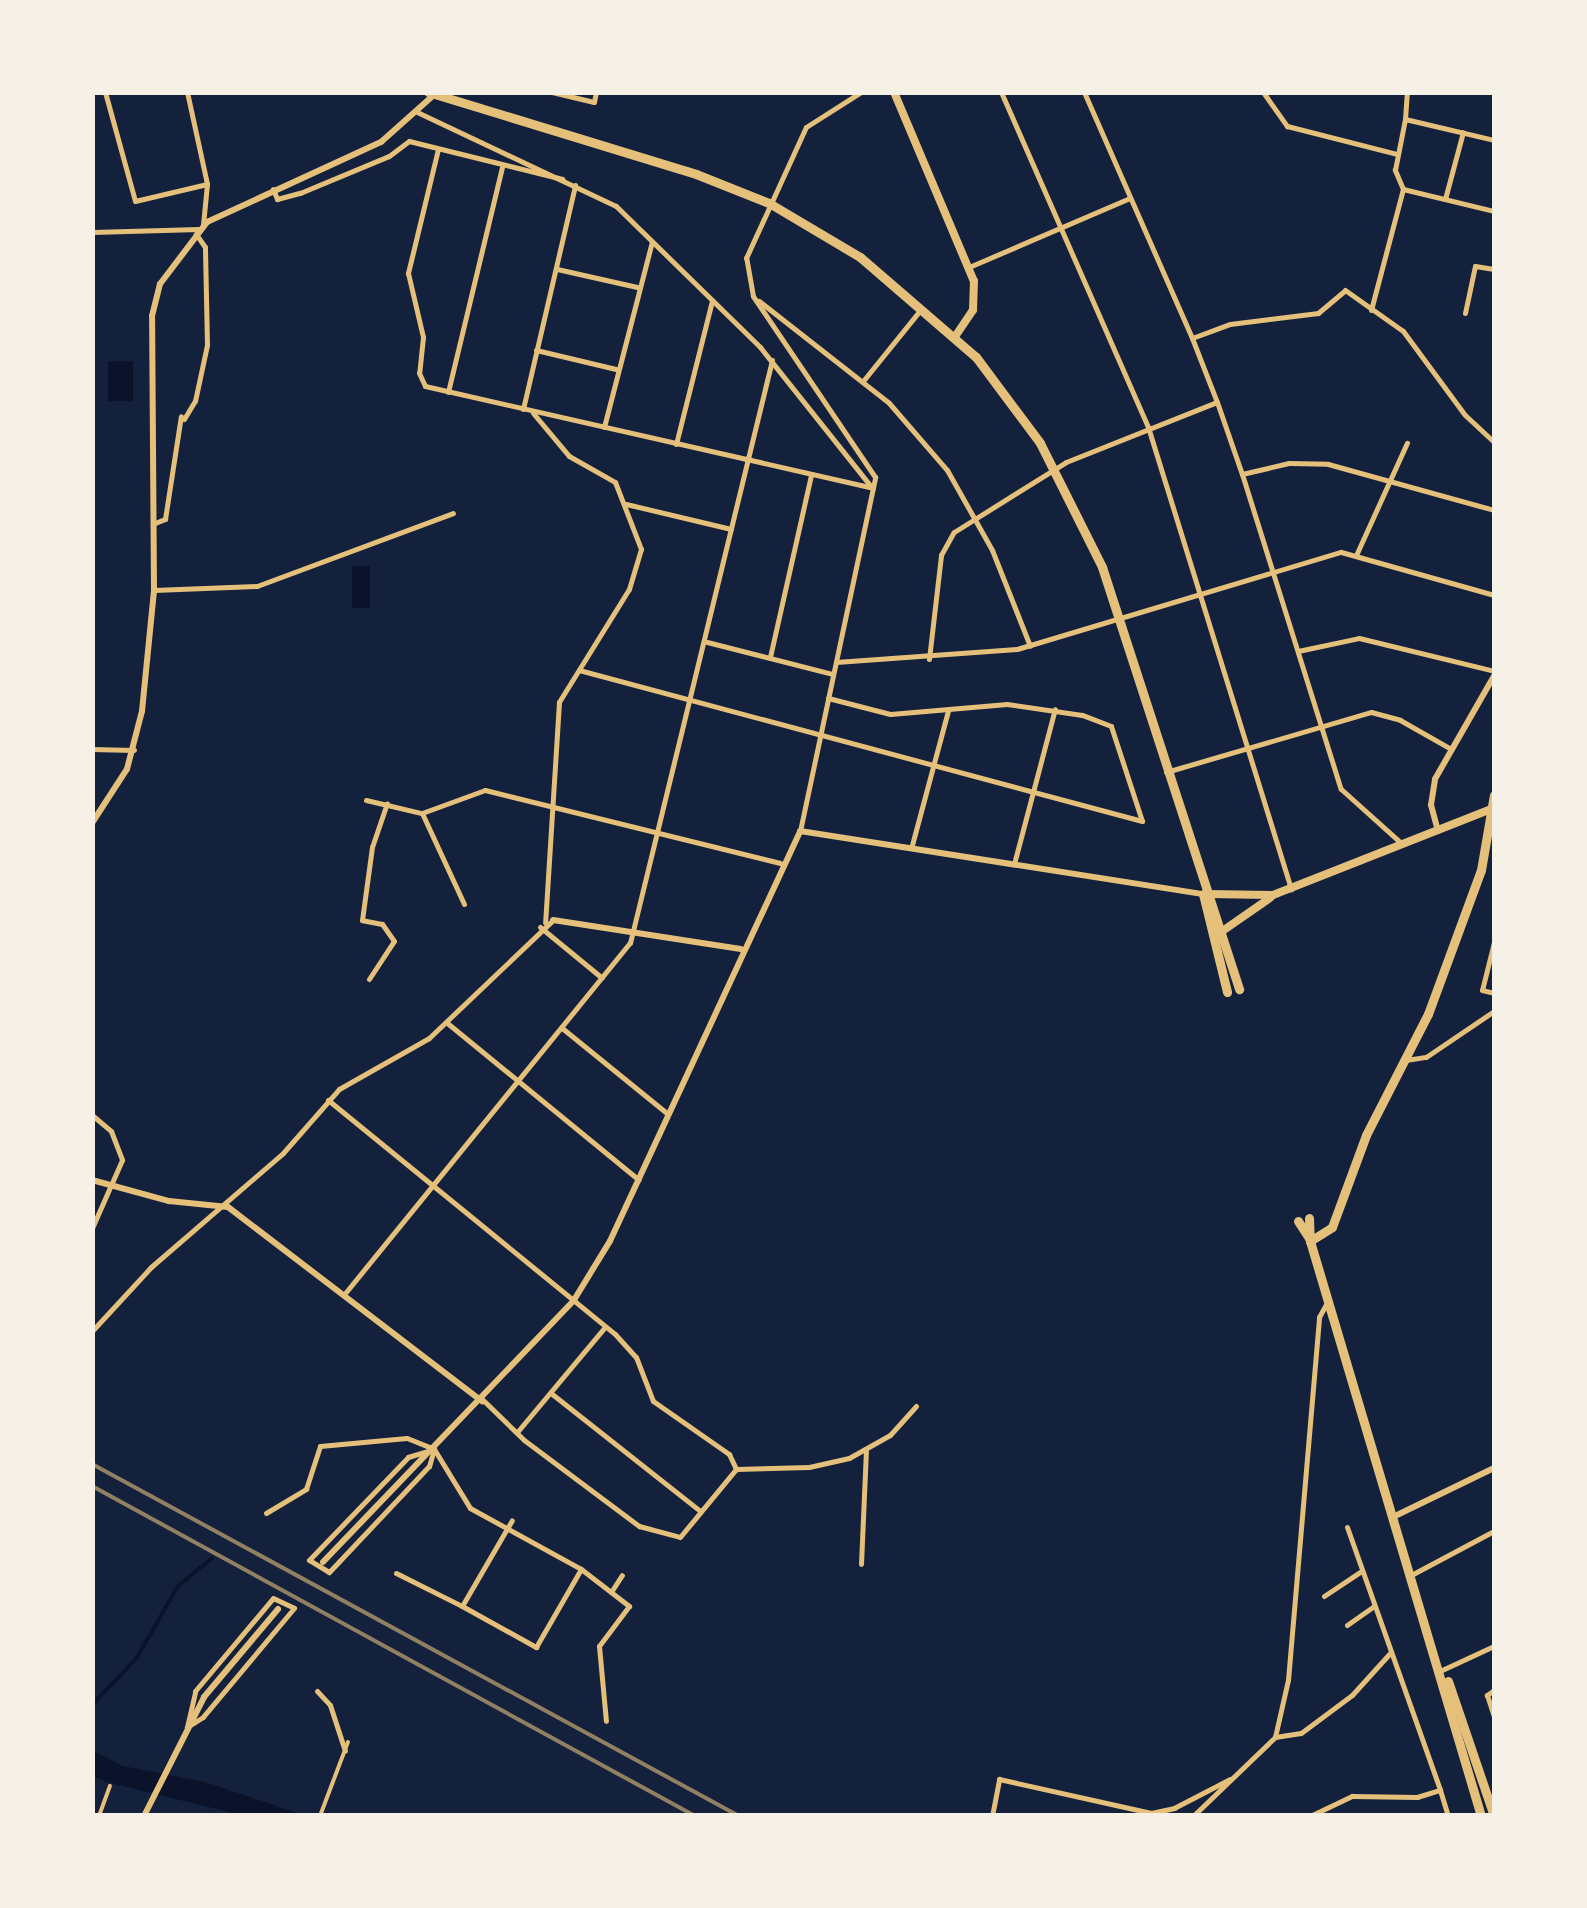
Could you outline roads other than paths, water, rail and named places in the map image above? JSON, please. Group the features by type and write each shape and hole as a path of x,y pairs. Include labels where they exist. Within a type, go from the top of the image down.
{"highway":[{"path":"432,93 696,174 769,204 837,242 956,335 1010,398 1055,468 1090,539 1203,894 1227,992"},
{"path":"1310,1240 1332,1227 1349,1173 1406,1060 1460,935 1489,830 1494,795"},
{"path":"1203,894 1221,932 1239,990"},
{"path":"1304,1220 1480,1792 1494,1816"},
{"path":"1480,1792 1494,1801"},
{"path":"1479,1816 1480,1792"}],"main road":[{"path":"894,92 969,267 976,299 956,335"},
{"path":"1203,894 1247,900 1273,895 1494,808"},
{"path":"1221,932 1273,895"}],"street":[{"path":"106,92 135,201 207,184"},
{"path":"92,823 135,750 154,590 152,316 160,284 199,229 207,184 187,92"},
{"path":"552,92 594,102 596,92"},
{"path":"323,1562 483,1400 574,1300 639,1180 780,863 800,830 874,490 868,458 752,296 746,258 806,127 861,92"},
{"path":"1001,92 1148,427 1291,889"},
{"path":"1084,92 1217,402 1350,803 1403,845"},
{"path":"1262,92 1287,126 1397,154"},
{"path":"1370,310 1403,188 1397,154 1407,92"},
{"path":"92,232 199,229 273,189 381,142 418,112 432,93"},
{"path":"418,112 602,195 772,360 874,490"},
{"path":"1405,119 1494,140"},
{"path":"1445,199 1463,132"},
{"path":"273,189 277,200 300,193 389,156 409,141 502,167 564,179"},
{"path":"438,149 408,273 424,347 421,381 448,392 874,490"},
{"path":"448,392 502,167"},
{"path":"523,409 576,185"},
{"path":"1403,188 1494,212"},
{"path":"969,267 1130,198"},
{"path":"156,523 165,519 182,417 195,401 207,345 205,247 199,229"},
{"path":"604,427 637,287 652,241"},
{"path":"1466,313 1474,266 1494,269"},
{"path":"556,269 637,287"},
{"path":"1192,338 1230,324 1318,314 1345,290 1414,342 1432,373 1494,442"},
{"path":"752,296 863,381 917,432 975,516 1030,646"},
{"path":"676,444 712,300"},
{"path":"863,381 923,307"},
{"path":"536,350 617,370"},
{"path":"346,1292 562,1028 636,931 772,360"},
{"path":"929,658 943,548 975,516 1055,468 1217,402"},
{"path":"92,1331 151,1267 228,1207 328,1100 446,1022 546,923 559,702 629,589 640,559 626,504 615,482 569,456 532,411"},
{"path":"1357,553 1406,444"},
{"path":"1242,474 1309,462 1494,510"},
{"path":"770,657 811,476"},
{"path":"626,504 732,529"},
{"path":"154,590 258,586 453,513"},
{"path":"836,662 929,658 1030,646 1327,554 1357,553 1494,595"},
{"path":"1298,651 1359,638 1494,674 1450,749 1431,792 1438,830"},
{"path":"707,642 833,674"},
{"path":"579,670 1142,821 1112,726 1055,708 1007,704 890,714 828,698"},
{"path":"1015,860 1055,708"},
{"path":"912,845 948,711"},
{"path":"1165,773 1371,712 1400,720 1450,749"},
{"path":"92,749 135,750"},
{"path":"366,800 422,813 486,790 553,802 780,863"},
{"path":"368,979 394,941 382,924 362,920 372,847 387,803"},
{"path":"422,813 464,904"},
{"path":"800,830 1015,860 1203,894"},
{"path":"546,923 636,931 741,949"},
{"path":"546,923 602,978"},
{"path":"1494,942 1482,990 1494,993"},
{"path":"1406,1060 1426,1057 1494,1011"},
{"path":"446,1022 639,1180"},
{"path":"562,1028 668,1114"},
{"path":"328,1100 605,1327 636,1356 658,1406 730,1454 736,1469"},
{"path":"92,1114 120,1148 114,1186 92,1228"},
{"path":"92,1180 202,1207 228,1207 346,1292 646,1529 680,1537 736,1469 826,1466 866,1451 916,1406"},
{"path":"1276,1738 1288,1680 1319,1318 1328,1300"},
{"path":"518,1431 605,1327"},
{"path":"552,1394 700,1512"},
{"path":"266,1513 306,1489 320,1446 408,1438 434,1449 462,1501 581,1569 629,1606 599,1646 606,1721"},
{"path":"434,1449 429,1466 329,1572 309,1560 408,1457 434,1449"},
{"path":"861,1564 866,1451"},
{"path":"1395,1516 1494,1468"},
{"path":"462,1606 512,1520"},
{"path":"1347,1528 1448,1816"},
{"path":"1412,1574 1494,1533"},
{"path":"396,1573 536,1648 581,1569"},
{"path":"1324,1596 1360,1572"},
{"path":"611,1592 622,1576"},
{"path":"274,1598 294,1608 203,1717 187,1727 195,1691 242,1630 274,1598"},
{"path":"1347,1624 1374,1606"},
{"path":"144,1816 162,1772 222,1672 278,1609"},
{"path":"1442,1670 1494,1646"},
{"path":"992,1816 1000,1779 1150,1813 1174,1808 1230,1779 1276,1738 1301,1734 1352,1695 1391,1652"},
{"path":"1494,1690 1487,1695 1494,1716"},
{"path":"317,1691 330,1704 345,1751"},
{"path":"320,1816 348,1742"},
{"path":"1193,1816 1217,1800 1230,1779"},
{"path":"99,1816 110,1786"},
{"path":"1310,1816 1352,1796 1416,1797 1440,1790"}],"water":[{"path":"108,361 133,361 133,401 108,401"},
{"path":"352,566 370,566 370,608 352,608"},
{"path":"92,1750 123,1766 205,1782 304,1815 241,1815 106,1782 93,1776"}],"waterway":[{"path":"92,1705 136,1659 178,1586 212,1558"}],"railway":[{"path":"92,1464 739,1816"},
{"path":"92,1486 695,1816"}]}
